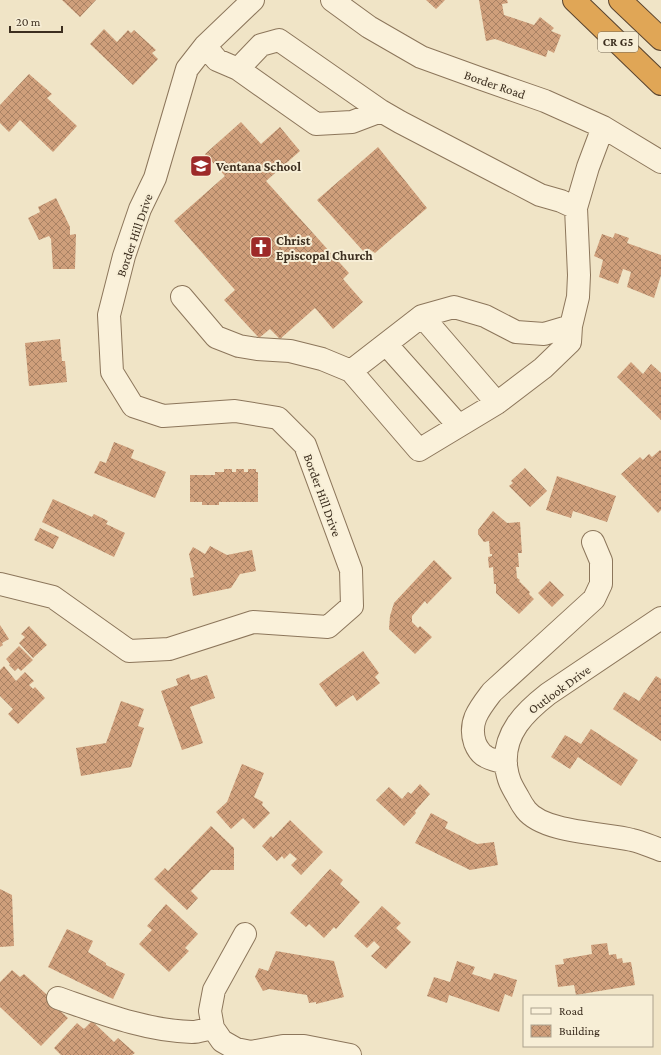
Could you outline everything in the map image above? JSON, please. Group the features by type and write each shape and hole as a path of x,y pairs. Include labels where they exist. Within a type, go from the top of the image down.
{"highway":[{"name":"CR G5","path":"574,0 661,84"},
{"name":"CR G5","path":"620,0 661,39"}],"street":[{"name":"Border Hill Drive","path":"0,584 52,597 129,651 169,649 253,622 328,627 352,606 351,570 305,445 278,418 235,411 163,416 133,406 112,372 109,315 124,256 140,209 155,178 187,69 205,46 253,0"},
{"name":"Border Road","path":"332,0 369,27 421,57 545,101 603,127 661,162"},
{"path":"238,69 261,45 279,40 381,111 513,182 540,195 561,201 576,208"},
{"path":"205,46 217,60 238,69 316,124 352,122 381,111"},
{"path":"182,297 216,337 239,346 257,349 290,351 322,359 351,371 419,450 497,402 543,368 570,342 571,326 578,297 579,275 576,208 588,167 603,127"},
{"path":"351,371 422,316 454,307 485,316 516,332 544,334 571,326"},
{"path":"422,316 497,402"},
{"path":"386,344 459,426"},
{"path":"506,763 485,756 477,747 472,734 474,722 479,709 492,692 594,599 601,584 601,561 593,542"},
{"name":"Outlook Drive","path":"661,618 548,694 531,708 514,729 507,746 506,763 508,779 513,789 526,811 537,819 551,825 633,840 661,850"},
{"path":"245,934 214,990 210,1011 213,1028 222,1041 236,1049 251,1052 283,1046 304,1046 350,1055"},
{"path":"58,998 120,1020 165,1029 193,1032 213,1028"}],"building":[{"path":"62,0 96,0 80,17"},
{"path":"426,0 445,0 436,9"},
{"path":"479,0 507,0 508,3 502,4 504,15 534,25 540,17 554,28 551,31 561,35 554,53 548,50 546,57 495,39 486,41"},
{"path":"104,29 117,42 128,30 131,33 134,30 156,50 152,53 158,59 133,85 90,44"},
{"path":"29,74 52,94 47,98 77,126 53,152 20,120 9,132 0,123 0,105"},
{"name":"Christ Episcopal Church","path":"241,122 261,144 280,127 300,151 266,181 349,273 343,279 363,302 333,329 315,308 280,339 270,329 259,338 224,300 235,290 174,221 225,176 205,154"},
{"path":"378,147 427,208 375,253 369,249 364,252 317,200"},
{"path":"56,198 70,227 70,235 76,234 75,269 53,269 51,239 49,236 39,240 28,218 40,212 38,207"},
{"path":"615,233 629,238 627,243 661,255 661,275 654,298 627,287 631,272 623,269 618,284 599,277 603,260 594,256 602,234 613,238"},
{"path":"60,339 62,361 65,361 67,382 29,386 25,343"},
{"path":"631,362 643,374 651,364 661,373 661,420 617,377"},
{"path":"114,442 134,450 131,458 166,472 155,498 94,473 100,461 106,463"},
{"path":"660,450 661,510 658,513 621,474 640,457 643,460 649,454 652,457"},
{"path":"525,468 547,491 530,507 509,486 513,483 511,481"},
{"path":"224,469 232,469 232,472 236,472 236,469 244,469 244,472 248,472 248,469 256,469 256,472 258,472 258,502 219,502 219,505 202,505 202,502 190,502 190,475 215,475 215,472 224,472"},
{"path":"557,476 616,496 607,522 573,511 571,518 546,510"},
{"path":"53,499 92,517 94,514 108,521 106,524 125,533 114,557 42,522"},
{"path":"493,511 507,523 520,522 522,553 518,553 519,567 516,567 517,578 530,592 529,594 534,599 519,614 496,593 493,567 489,568 488,557 492,556 492,554 490,554 489,541 484,542 478,534 478,530"},
{"path":"40,528 59,537 53,549 34,540"},
{"path":"210,546 227,555 252,550 256,571 240,574 231,588 193,596 190,578 194,577 189,554 193,547 205,554"},
{"path":"434,560 452,578 427,604 425,601 412,616 412,622 418,628 420,626 432,637 415,654 389,629 390,616 394,603"},
{"path":"550,581 564,595 552,607 538,593"},
{"path":"0,625 9,639 2,643 3,645 0,647"},
{"path":"29,626 47,645 33,658 19,643 25,637 21,634"},
{"path":"19,646 33,660 21,671 18,668 15,671 6,659"},
{"path":"363,651 379,673 375,677 380,683 357,701 353,695 336,707 319,684"},
{"path":"4,666 16,681 25,672 34,681 29,685 33,689 35,687 45,698 18,724 8,714 13,709 0,696 0,670"},
{"path":"189,674 191,680 207,675 215,698 190,707 203,743 182,750 161,691 178,685 176,679"},
{"path":"656,676 661,679 661,741 613,709 624,692 639,701"},
{"path":"121,701 144,709 138,726 144,728 131,767 81,776 76,748 106,743"},
{"path":"591,729 638,760 621,786 578,757 570,769 551,757 565,735 581,744"},
{"path":"242,764 264,773 254,797 263,802 262,805 270,813 254,829 243,818 231,829 216,812 227,802"},
{"path":"420,784 430,794 404,826 376,800 389,787 402,799 408,792 411,794"},
{"path":"431,813 448,822 445,828 477,844 494,842 498,865 470,870 415,843"},
{"path":"290,820 323,852 301,875 291,865 297,859 290,853 284,859 282,856 277,861 262,846 271,836 273,838"},
{"path":"211,826 234,848 234,870 211,870 191,891 198,898 187,910 154,879 165,868 168,871"},
{"path":"330,869 343,880 340,884 360,902 336,929 334,927 324,938 309,924 306,927 290,913"},
{"path":"0,889 12,895 14,946 0,947"},
{"path":"166,904 198,934 185,948 189,951 169,972 139,944 152,930 147,926"},
{"path":"382,906 401,923 396,928 411,942 386,969 371,956 380,947 374,941 367,948 354,936"},
{"path":"67,929 93,941 88,952 106,963 106,965 125,974 113,999 48,967"},
{"path":"607,943 609,955 616,954 617,959 622,958 623,963 631,962 635,985 576,995 574,985 558,987 555,965 564,964 563,959 592,954 591,945"},
{"path":"276,951 334,961 344,997 316,1004 316,1002 309,1003 307,995 269,989 263,991 255,977 259,968 268,971"},
{"path":"457,961 475,967 472,974 491,980 494,973 517,980 512,997 505,994 499,1012 449,995 447,1003 427,996 434,977 450,982"},
{"path":"12,970 20,977 24,974 55,1002 53,1004 68,1018 41,1046 0,1007 0,982"},
{"path":"92,1021 114,1042 118,1038 135,1053 132,1055 61,1055 54,1048 77,1023 84,1029"}],"place":[{"name":"Ventana School","path":"201,166"},
{"name":"Christ Episcopal Church","path":"261,247"}]}
